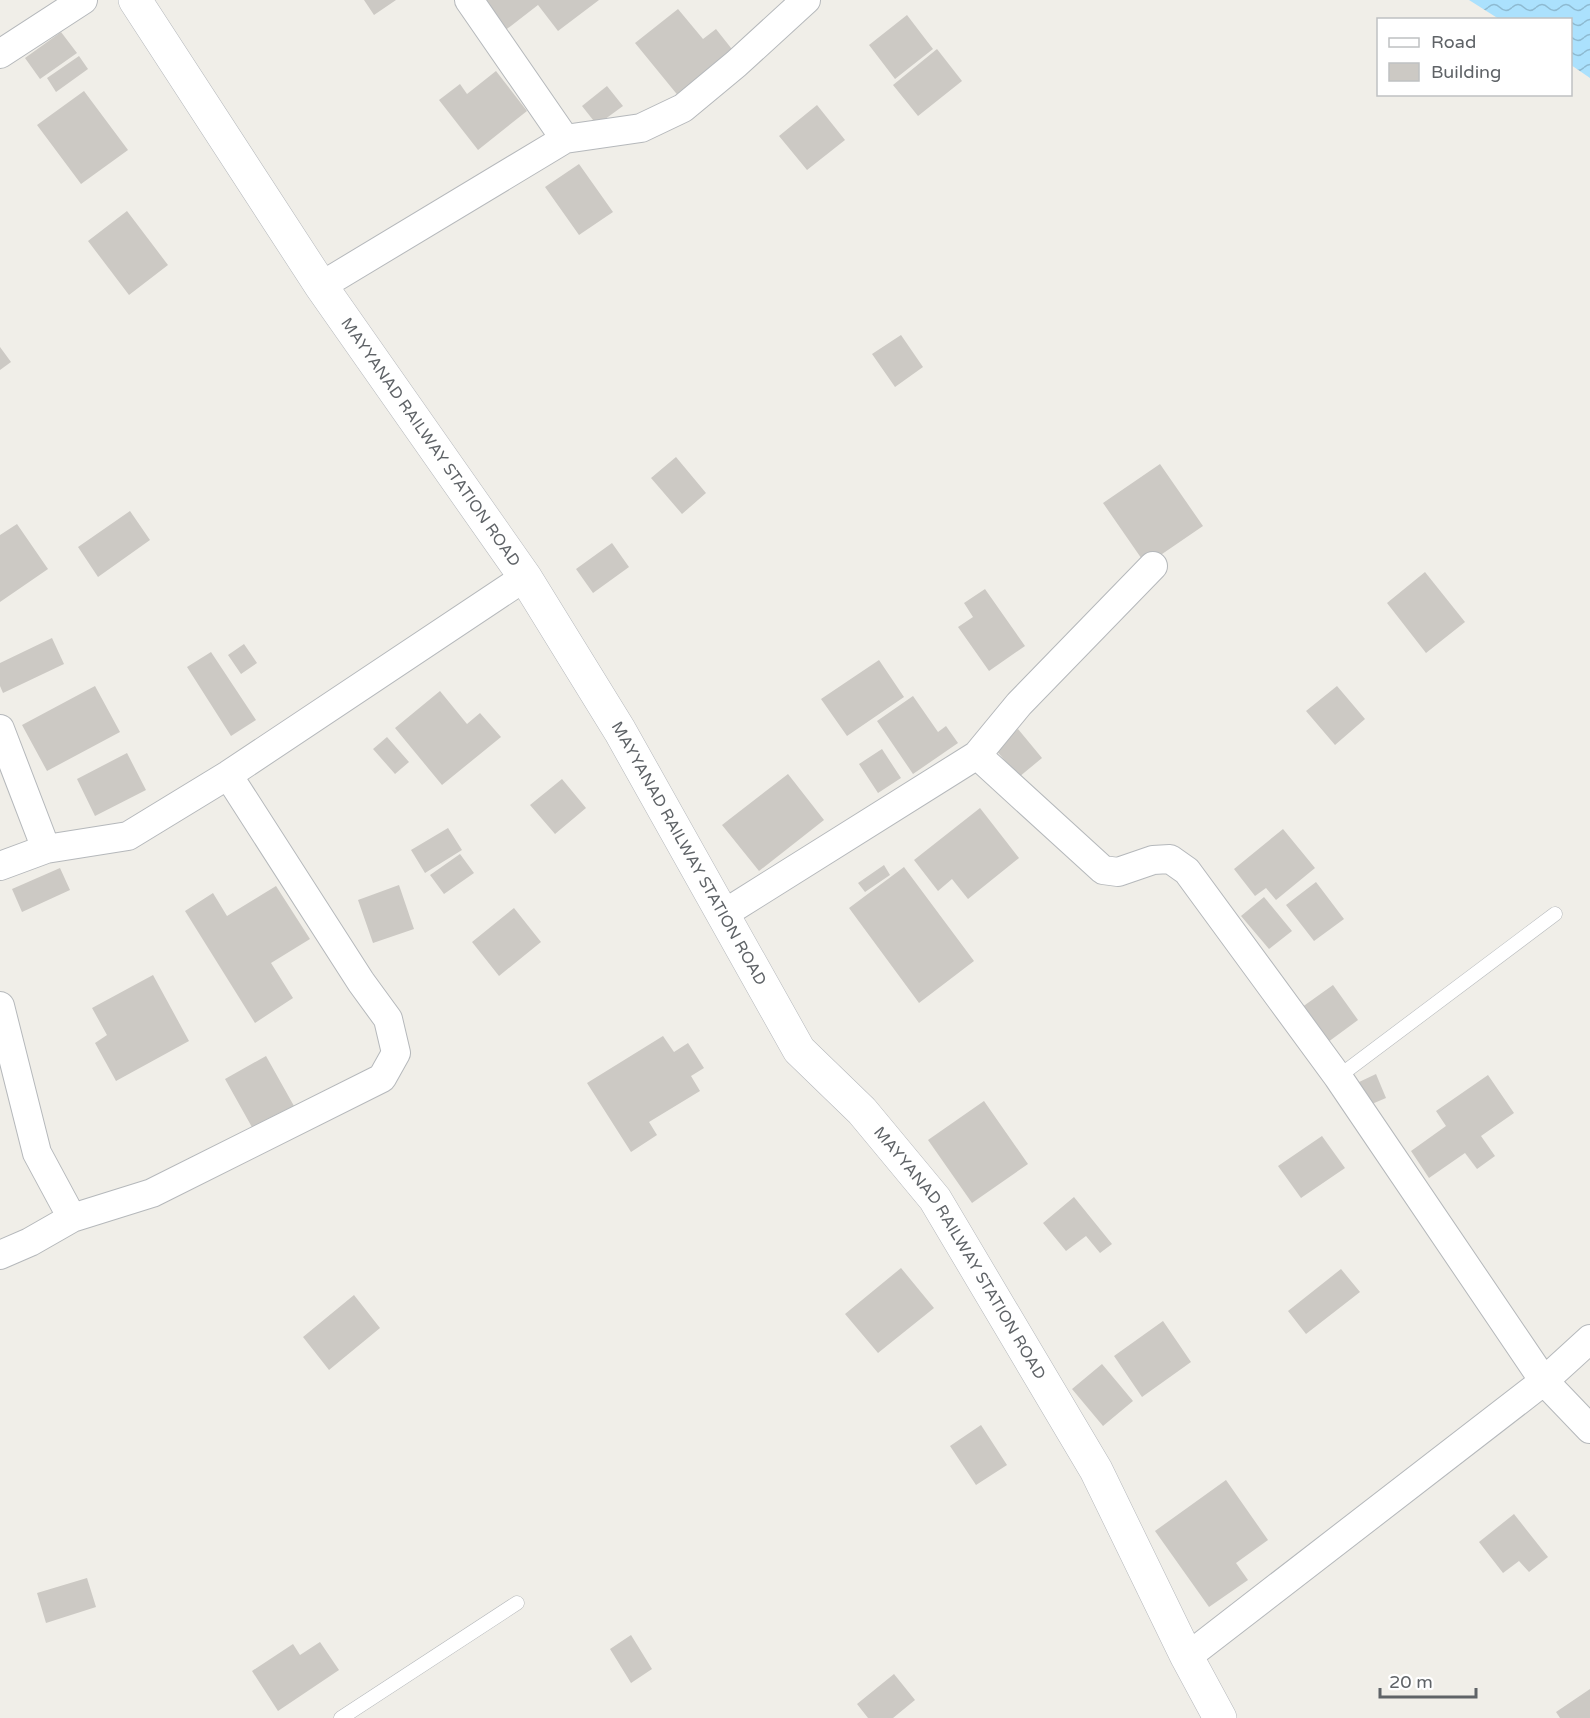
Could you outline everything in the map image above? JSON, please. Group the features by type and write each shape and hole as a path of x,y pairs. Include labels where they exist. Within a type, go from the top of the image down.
{"main road":[{"name":"MAYYANAD RAILWAY STATION ROAD","path":"135,0 321,286 525,577 620,731 799,1050 862,1112 935,1199 1096,1470 1187,1657 1220,1718"}],"street":[{"path":"0,54 83,0"},
{"path":"469,0 565,139"},
{"path":"321,286 565,139 641,128 683,108 736,64 806,0"},
{"path":"722,915 977,755 1019,704 1153,566"},
{"path":"0,867 46,849 128,836 228,774 525,577"},
{"path":"0,729 46,849"},
{"path":"977,755 1102,870 1118,872 1153,860 1170,859 1187,871 1338,1077 1544,1381 1590,1429"},
{"path":"0,1255 30,1242 72,1218 152,1193 382,1078 396,1053 388,1019 361,982 228,774"},
{"path":"0,1006 37,1153 72,1218"},
{"path":"1187,1657 1544,1381 1590,1339"}],"lane":[{"path":"1338,1077 1555,914"},
{"path":"341,1718 517,1603"}],"water":[{"path":"1469,0 1590,0 1590,78 1572,66 1572,18 1497,18"}],"building":[{"path":"364,0 396,0 374,15"},
{"path":"479,0 599,0 558,31 538,5 503,32"},
{"path":"678,9 703,39 716,29 735,53 680,98 635,43"},
{"path":"907,15 933,49 895,79 869,45"},
{"path":"61,32 77,53 40,79 25,58"},
{"path":"937,49 962,81 918,116 893,85"},
{"path":"79,56 88,69 56,92 47,78"},
{"path":"496,71 527,111 478,150 439,100 460,84 467,94"},
{"path":"607,86 623,106 597,125 582,106"},
{"path":"84,91 128,150 81,184 37,125"},
{"path":"817,105 845,140 807,170 779,136"},
{"path":"579,164 613,212 579,235 545,187"},
{"path":"127,211 168,265 129,295 88,241"},
{"path":"901,335 923,367 895,387 872,354"},
{"path":"0,347 11,362 0,370"},
{"path":"676,457 706,493 682,514 651,478"},
{"path":"1160,464 1203,526 1146,565 1103,503"},
{"path":"130,511 150,540 98,577 78,547"},
{"path":"17,524 48,569 0,602 0,535"},
{"path":"612,543 629,567 593,593 576,569"},
{"path":"1425,572 1465,622 1426,653 1387,603"},
{"path":"985,589 1025,646 989,671 958,627 973,617 964,603"},
{"path":"52,638 64,664 3,693 0,686 0,663"},
{"path":"244,644 257,663 241,674 228,655"},
{"path":"211,652 256,720 231,736 187,667"},
{"path":"879,660 904,697 847,736 821,699"},
{"path":"95,686 120,732 47,771 22,725"},
{"path":"1337,686 1365,719 1335,745 1306,711"},
{"path":"440,691 467,724 480,713 501,737 442,785 395,728"},
{"path":"913,696 938,732 946,726 958,743 913,774 877,721"},
{"path":"1018,729 1042,758 1019,777 995,749"},
{"path":"387,737 409,762 395,774 373,749"},
{"path":"882,749 901,778 878,793 859,764"},
{"path":"127,753 146,790 95,816 77,779"},
{"path":"788,774 824,820 759,871 722,825"},
{"path":"562,779 586,808 555,834 530,805"},
{"path":"980,808 1019,858 968,899 952,879 938,891 914,860"},
{"path":"448,828 462,850 425,873 411,850"},
{"path":"1283,829 1315,868 1276,900 1266,888 1255,896 1234,869"},
{"path":"460,854 474,873 444,894 430,875"},
{"path":"884,865 890,875 865,892 858,883"},
{"path":"904,867 974,961 919,1003 849,908"},
{"path":"60,868 70,890 22,912 12,889"},
{"path":"1316,882 1344,919 1314,941 1286,905"},
{"path":"399,885 414,929 373,943 358,900"},
{"path":"276,886 310,939 271,963 293,998 255,1023 185,911 213,893 227,916"},
{"path":"1264,897 1292,931 1269,949 1241,916"},
{"path":"514,908 541,942 499,976 472,942"},
{"path":"153,975 189,1041 116,1081 95,1043 107,1035 92,1008"},
{"path":"1333,985 1358,1020 1324,1045 1298,1010"},
{"path":"663,1036 674,1052 688,1043 704,1068 691,1076 700,1091 649,1122 657,1135 631,1152 587,1083"},
{"path":"266,1056 294,1106 253,1129 225,1079"},
{"path":"1376,1074 1386,1098 1367,1106 1357,1083"},
{"path":"1488,1075 1514,1113 1481,1136 1495,1156 1477,1169 1465,1153 1429,1178 1411,1151 1446,1126 1436,1111"},
{"path":"984,1101 1028,1164 972,1203 928,1140"},
{"path":"1322,1136 1345,1168 1301,1198 1278,1166"},
{"path":"1074,1197 1112,1244 1100,1253 1086,1236 1066,1251 1043,1223"},
{"path":"901,1268 934,1308 878,1353 845,1314"},
{"path":"1341,1269 1360,1292 1306,1334 1288,1311"},
{"path":"354,1295 380,1328 329,1370 303,1337"},
{"path":"1163,1321 1191,1362 1142,1397 1114,1356"},
{"path":"1102,1364 1133,1401 1103,1426 1072,1389"},
{"path":"981,1425 1007,1465 976,1485 950,1446"},
{"path":"1226,1480 1268,1540 1236,1563 1248,1580 1209,1607 1155,1531"},
{"path":"1514,1514 1548,1557 1529,1572 1519,1561 1503,1573 1479,1542"},
{"path":"87,1578 96,1607 46,1623 37,1593"},
{"path":"631,1635 652,1669 631,1683 610,1649"},
{"path":"320,1642 339,1670 278,1711 252,1671 293,1644 300,1655"},
{"path":"894,1674 915,1700 893,1718 868,1718 857,1704"},
{"path":"1590,1689 1590,1718 1560,1718 1556,1712"}]}
